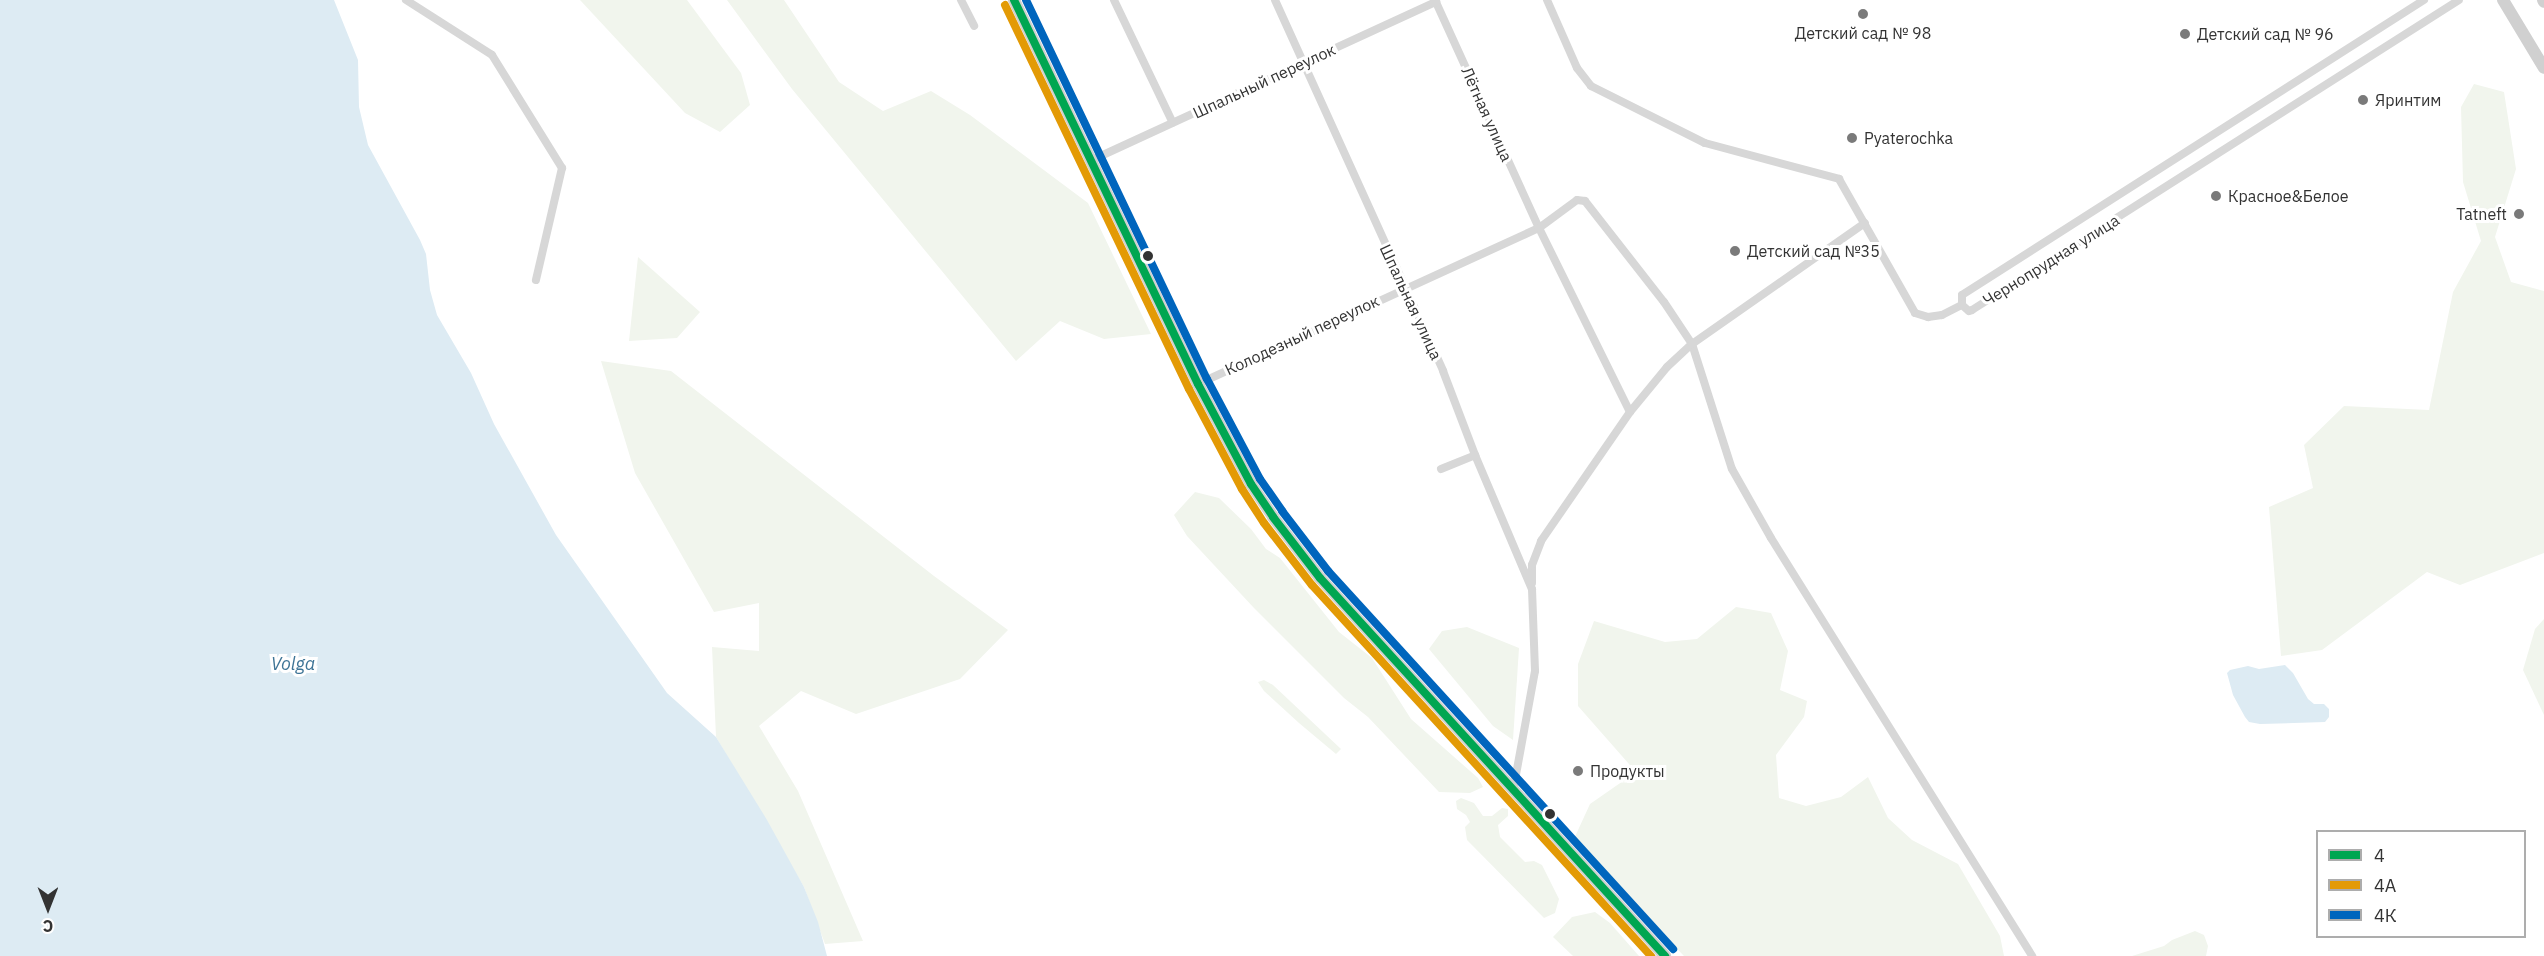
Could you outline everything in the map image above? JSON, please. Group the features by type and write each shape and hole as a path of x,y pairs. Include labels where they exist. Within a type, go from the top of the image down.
{"street":[{"path":"406,0 492,55 562,168 536,280"},
{"path":"961,0 974,26"},
{"path":"1014,0 1198,384 1251,483 1297,550 1665,956"},
{"path":"1114,0 1173,123"},
{"name":"Шпальная улица","path":"1275,0 1443,371 1475,455 1532,589 1535,671 1513,790"},
{"path":"1546,0 1576,68 1591,86 1705,143 1839,179 1915,313 1928,317 1942,315 1962,305"},
{"name":"Чернопрудная улица","path":"2424,0 1962,295 1962,305 1972,310 2459,0"},
{"path":"2503,0 2544,68"},
{"name":"Шпальный переулок","path":"1092,160 1435,1"},
{"name":"Лётная улица","path":"1435,1 1539,228 1630,412"},
{"name":"Колодезный переулок","path":"1198,384 1404,287 1539,228 1577,200 1585,201 1664,302 1692,344 1732,469 1771,538 2032,956"},
{"path":"1532,589 1532,565 1541,541 1630,412 1667,367 1692,344 1865,223"},
{"path":"1441,469 1475,455"}],"shaded area":[{"path":"580,0 687,0 741,73 750,105 720,132 685,113"},
{"path":"727,0 784,0 839,82 883,111 931,91 970,115 1088,203 1151,334 1104,339 1060,321 1016,361 792,89"},
{"path":"2474,84 2504,92 2516,169 2495,237 2511,282 2544,291 2544,553 2460,585 2427,572 2322,650 2281,656 2269,507 2313,488 2304,445 2344,406 2429,410 2453,292 2481,241 2463,182 2461,107"},
{"path":"638,257 700,312 677,338 629,341"},
{"path":"601,361 671,371 934,576 1008,630 960,679 856,714 801,691 759,726 798,791 863,941 825,944 804,887 716,737 712,647 759,651 759,603 714,612 635,473"},
{"path":"1195,492 1219,498 1251,529 1266,549 1280,558 1339,632 1372,658 1411,719 1478,778 1483,787 1470,793 1439,792 1368,717 1344,698 1254,608 1187,536 1174,515"},
{"path":"1736,607 1771,613 1788,651 1780,690 1807,701 1804,717 1776,755 1779,798 1806,806 1841,797 1868,777 1888,818 1912,840 1958,864 2000,936 2004,956 1684,956 1573,841 1590,804 1636,772 1578,706 1578,664 1594,621 1665,642 1697,639"},
{"path":"2544,619 2544,715 2523,670 2535,629"},
{"path":"1467,627 1519,648 1513,740 1493,726 1429,649 1442,631"},
{"path":"1264,680 1273,685 1341,749 1336,754 1299,723 1264,691 1258,682"},
{"path":"1461,798 1474,803 1483,816 1492,816 1502,808 1508,809 1508,816 1498,825 1500,837 1525,862 1534,861 1542,865 1559,899 1555,913 1544,918 1467,840 1465,827 1470,822 1466,815 1457,809 1456,801"},
{"path":"1595,912 1610,923 1639,956 1573,956 1553,937 1572,917"},
{"path":"2195,931 2204,935 2208,946 2206,956 2132,956 2164,946 2172,940"}],"water":[{"name":"Volga","path":"0,0 334,0 358,60 359,107 368,145 426,254 430,290 437,315 471,373 494,424 556,535 667,693 716,737 767,820 804,887 818,922 827,956 0,956"},
{"path":"2285,665 2293,673 2308,699 2314,704 2324,704 2329,709 2329,717 2325,722 2260,724 2249,722 2245,717 2233,695 2227,673 2230,670 2248,666 2259,669"}],"transit line":[{"name":"4","path":"1014,0 1198,384 1251,484 1273,517 1320,578 1665,956"},
{"name":"4К","path":"1026,0 1207,379 1260,479 1328,571 1673,949"},
{"name":"4А","path":"1005,5 1189,389 1242,489 1264,523 1312,585 1651,956"}],"place":[{"name":"Детский сад № 98","path":"1863,14"},
{"name":"Детский сад № 96","path":"2185,34"},
{"name":"Яринтим","path":"2363,100"},
{"name":"Pyaterochka","path":"1852,138"},
{"name":"Красное&Белое","path":"2216,196"},
{"name":"Tatneft","path":"2519,214"},
{"name":"Детский сад №35","path":"1735,251"},
{"name":"Продукты","path":"1578,771"}]}
